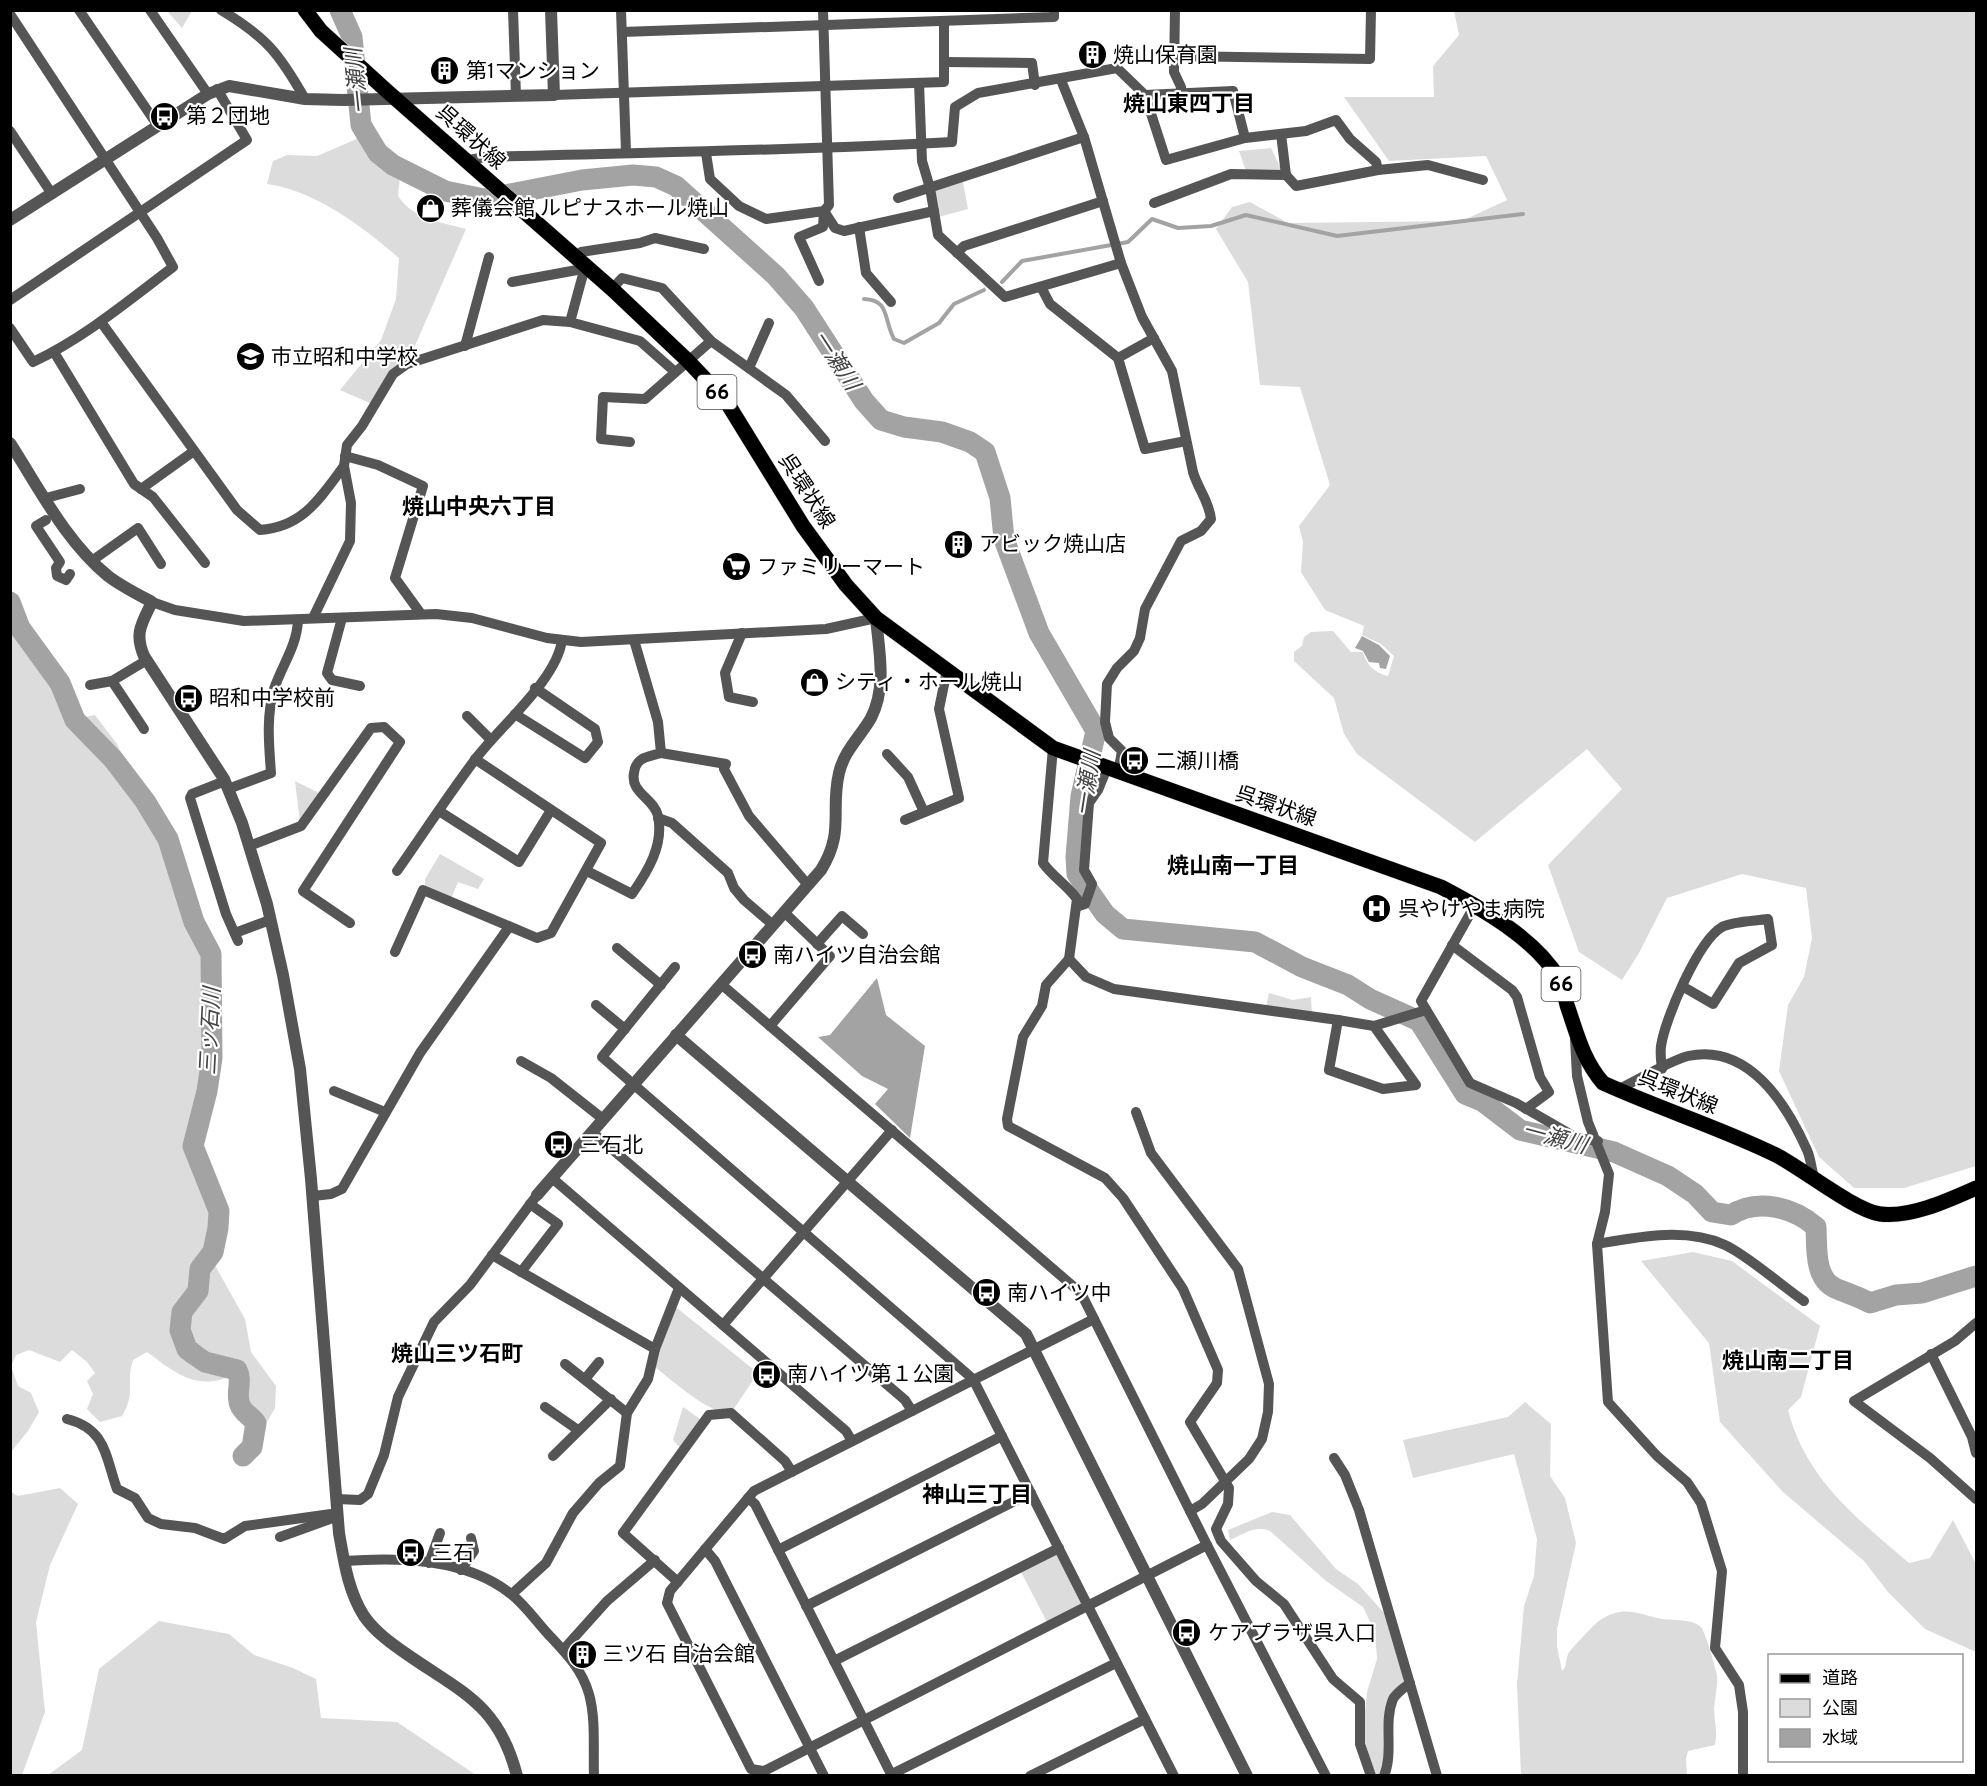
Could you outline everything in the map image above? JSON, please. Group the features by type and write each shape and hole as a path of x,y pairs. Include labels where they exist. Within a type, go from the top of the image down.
{"main road":[{"name":"呉環状線","path":"305,10 333,42 397,100 469,160 581,268 612,289 687,360 726,401 803,526 846,585 876,618 1053,748 1442,887 1475,904 1502,922 1535,950 1559,979 1588,1066 1603,1083 1617,1090 1774,1154 1841,1195 1879,1214 1909,1212 1977,1188"}],"street":[{"path":"79,10 158,126"},
{"path":"10,300 247,140 150,10"},
{"path":"221,10 243,23 276,50 305,99"},
{"path":"513,10 516,96"},
{"path":"551,10 554,95"},
{"path":"621,10 626,152"},
{"path":"819,281 799,237 823,227 824,211 829,205 823,10"},
{"path":"622,32 1054,16 1054,10"},
{"path":"1175,10 1174,72 1181,87 1181,93"},
{"path":"1174,56 1370,59 1371,10"},
{"path":"10,14 173,267 101,321 54,352 33,362 10,328"},
{"path":"10,220 212,92 242,86 305,99 397,100 945,82 944,21"},
{"path":"944,63 1032,63 1035,85"},
{"path":"469,160 485,157 626,152 827,150 952,142 955,107 978,93 1035,85 1117,68 1145,95 1166,160 1245,138 1306,131 1336,120 1350,139 1376,162 1378,170"},
{"path":"1061,80 1084,137 1118,253 1142,317 1172,370 1198,488 1210,505 1211,519 1202,531 1181,542 1145,609 1140,638 1134,651 1117,668 1107,684 1104,702 1105,722 1109,738 1122,751 1089,803 1084,870 1092,884 1085,904 1076,907"},
{"path":"919,83 922,161 930,188 938,235 1005,297 1041,287 1118,253"},
{"path":"1145,95 1233,91 1245,138"},
{"path":"10,131 52,194"},
{"path":"1281,134 1286,175 1296,186 1378,170 1428,165 1483,180"},
{"path":"898,198 1084,137"},
{"path":"706,153 710,179 739,206 766,219 824,211"},
{"path":"1154,203 1231,174 1277,177 1286,175"},
{"path":"957,252 964,246 1103,201"},
{"path":"824,211 835,228 844,231 934,211"},
{"path":"859,227 866,273 891,302"},
{"path":"581,252 640,243 655,238 704,249"},
{"path":"465,346 489,257"},
{"path":"512,282 581,268 570,322"},
{"path":"612,289 622,278 662,288 711,341 786,395 825,441"},
{"path":"1041,287 1050,304 1118,358 1145,449 1186,441"},
{"path":"314,618 350,541 351,502 344,461 346,445 362,426 393,374 407,364 543,320 570,322 640,341 674,371"},
{"path":"101,321 237,510 260,530 282,527 312,509 344,461"},
{"path":"749,368 769,323"},
{"path":"1118,358 1154,338"},
{"path":"630,442 595,439 603,397 645,399 674,371 711,341"},
{"path":"54,352 134,484 153,497 204,563"},
{"path":"10,443 66,530 110,578 152,602 175,609 244,621 422,615 472,618 562,640 634,639 826,629 876,618 881,678 878,700 870,718 844,756 839,774 836,835 832,852 808,885 552,1178 470,1285 434,1322 398,1397 384,1455 368,1494 360,1500 337,1499"},
{"path":"141,489 194,451"},
{"path":"344,461 378,465 423,486 395,578 422,615"},
{"path":"46,498 80,489"},
{"path":"46,520 36,526 60,562 56,568 57,576 66,580 70,574"},
{"path":"93,560 138,528 161,564"},
{"path":"152,602 139,631 138,642 226,785 249,846 283,975 300,1069 313,1196 338,1515 344,1561 351,1589 364,1616 387,1641 476,1702 497,1724 511,1750 517,1776"},
{"path":"342,618 327,673 332,680 360,686"},
{"path":"270,920 237,937 226,914 190,798 192,794 271,773 268,722 274,689 298,636 298,620"},
{"path":"742,633 725,673 726,680 729,698 753,702"},
{"path":"634,639 658,722 661,753"},
{"path":"397,871 475,759 515,714 560,655 562,640"},
{"path":"90,685 112,681 147,660"},
{"path":"904,820 958,798 939,710 947,670"},
{"path":"112,681 144,729"},
{"path":"515,714 585,758 598,742 595,729 535,688"},
{"path":"467,716 491,740"},
{"path":"249,846 301,826 371,728 384,727 400,742 303,891 350,922"},
{"path":"1053,748 1043,863 1051,874 1069,887 1077,900 1069,959 1046,985 1042,1006 1023,1037 1007,1119 1008,1126 1105,1178 1140,1221 1183,1289 1218,1370 1217,1383 1190,1422 1229,1488 1228,1504 1216,1529 1221,1541 1256,1581 1284,1604 1333,1679 1359,1702 1360,1744 1371,1776"},
{"path":"587,871 632,894 649,870 656,851 658,818 656,808 637,790 633,778 635,766 640,758 661,753 726,764 724,768 749,816 808,885"},
{"path":"887,754 908,777 924,812"},
{"path":"395,952 423,890 537,938 551,933 601,843 475,759"},
{"path":"439,811 519,862 551,810"},
{"path":"658,818 672,823 728,873 734,888 744,900 773,925"},
{"path":"1475,904 1420,1001 1470,1083 1526,1109 1577,1138 1598,1141"},
{"path":"770,1026 830,956 784,912"},
{"path":"817,944 842,916 864,934"},
{"path":"1662,1069 1660,1047 1668,1017 1682,986 1708,940 1722,927 1767,919 1772,945 1739,963 1713,1004 1682,986"},
{"path":"313,1196 331,1194 342,1189 420,1053 509,927"},
{"path":"1452,945 1512,990 1517,997 1540,1077 1549,1092 1526,1109"},
{"path":"617,948 661,985"},
{"path":"1069,959 1086,977 1114,989 1374,1026 1426,1010"},
{"path":"675,967 602,1057 974,1380 1172,1775"},
{"path":"721,984 1081,1293 1321,1774"},
{"path":"596,1005 625,1029"},
{"path":"1338,1020 1329,1070 1383,1089 1416,1085 1374,1026"},
{"path":"1575,1030 1577,1076 1588,1122 1598,1141 1609,1173 1597,1244 1608,1402 1657,1456 1687,1482 1701,1503 1722,1571 1715,1648 1739,1685 1743,1712 1743,1776"},
{"path":"676,1035 1026,1334 1247,1776"},
{"path":"1617,1090 1685,1057 1702,1055 1722,1057 1751,1069 1769,1087 1808,1151 1815,1177"},
{"path":"521,1061 551,1078 603,1119"},
{"path":"333,1091 385,1112"},
{"path":"1136,1112 1151,1153 1238,1269 1269,1384 1268,1412 1262,1439 1249,1460 1202,1504 1190,1511"},
{"path":"723,1325 892,1130"},
{"path":"592,1132 905,1400 912,1411"},
{"path":"552,1178 846,1431 852,1441"},
{"path":"521,1272 558,1224 534,1200"},
{"path":"1597,1244 1647,1235 1699,1238 1725,1245 1804,1301"},
{"path":"492,1255 655,1349"},
{"path":"512,1594 546,1563 573,1513 599,1483 620,1466 627,1413 648,1378 655,1349 679,1288"},
{"path":"1094,1319 754,1491 670,1592 667,1603 751,1769 764,1771 1207,1545"},
{"path":"1977,1323 1955,1341 1854,1401 1930,1458 1977,1499"},
{"path":"1931,1354 1974,1434 1977,1453"},
{"path":"585,1379 598,1362"},
{"path":"566,1364 627,1413"},
{"path":"553,1456 611,1399"},
{"path":"545,1407 578,1430"},
{"path":"678,1582 623,1533 710,1415 731,1413 785,1461 792,1472"},
{"path":"67,1419 89,1426 101,1443 117,1488 135,1498 148,1518 161,1524 185,1525 224,1539 245,1526 338,1515"},
{"path":"778,1550 1002,1436"},
{"path":"1334,1458 1345,1475 1359,1510 1437,1776"},
{"path":"806,1606 1030,1493"},
{"path":"748,1498 755,1504 892,1775 1116,1662"},
{"path":"280,1537 338,1515"},
{"path":"429,1563 440,1533"},
{"path":"461,1570 474,1551 471,1538"},
{"path":"834,1661 1059,1548"},
{"path":"705,1549 715,1561 824,1776"},
{"path":"344,1561 382,1558 429,1563 487,1579 512,1594 578,1668 593,1707 594,1776"},
{"path":"563,1650 607,1601 655,1560"},
{"path":"1384,1776 1388,1766 1387,1729 1394,1698 1410,1683"},
{"path":"1030,1776 1145,1719"}],"green space":[{"path":"167,11 192,11 182,28"},
{"path":"1454,11 1976,11 1976,1166 1904,1188 1854,1188 1819,1157 1779,1071 1788,1005 1804,977 1812,938 1806,888 1742,874 1667,898 1639,953 1622,980 1579,952 1548,865 1622,789 1587,749 1475,842 1357,754 1344,734 1334,698 1294,661 1294,652 1302,646 1304,637 1311,632 1333,631 1351,652 1363,652 1372,668 1388,676 1394,656 1381,644 1362,635 1364,626 1325,610 1301,572 1303,542 1299,526 1330,485 1300,387 1260,385 1248,282 1216,229 1232,207 1250,202 1288,223 1462,221 1507,200 1486,156 1389,161 1344,97 1434,97 1433,66 1459,35"},
{"path":"359,138 373,158 400,176 398,196 411,210 437,222 466,229 407,364 374,405 340,390 381,340 396,299 399,258 370,234 321,202 285,188 267,184 273,161 287,155 317,156"},
{"path":"1271,148 1282,171 1246,171 1239,151"},
{"path":"962,177 968,209 935,218 930,188"},
{"path":"11,621 47,672 86,717 95,715 117,744 173,863 209,962 209,1056 198,1106 187,1133 190,1148 201,1171 212,1208 207,1251 245,1319 251,1352 276,1386 275,1408 260,1434 254,1415 243,1402 241,1375 219,1380 199,1381 180,1375 147,1352 133,1360 129,1400 122,1416 100,1422 87,1409 93,1394 87,1381 95,1373 87,1362 72,1350 60,1362 29,1350 16,1355 11,1366"},
{"path":"295,781 319,793 300,823"},
{"path":"440,854 484,879 478,889 458,882 451,899 425,887 425,879"},
{"path":"1269,993 1293,1000 1311,997 1312,1014 1266,1007"},
{"path":"1693,1252 1732,1261 1820,1326 1801,1397 1788,1410 1796,1435 1820,1477 1836,1496 1909,1563 1930,1558 1953,1520 1976,1564 1976,1652 1925,1629 1888,1592 1864,1561 1783,1492 1720,1422 1709,1343 1641,1261"},
{"path":"672,1304 758,1373 731,1413 722,1412 701,1402 651,1364"},
{"path":"11,1366 18,1386 31,1393 39,1412 28,1431 11,1452"},
{"path":"1525,1402 1551,1424 1550,1476 1565,1498 1576,1543 1557,1629 1557,1646 1562,1671 1568,1654 1578,1642 1600,1620 1615,1613 1635,1612 1662,1619 1692,1622 1701,1627 1708,1642 1717,1675 1714,1708 1716,1740 1715,1745 1688,1751 1687,1775 1521,1775 1517,1684 1524,1606 1534,1576 1537,1539 1514,1454 1413,1478 1403,1440 1508,1417"},
{"path":"683,1407 703,1421 683,1451 673,1440"},
{"path":"60,1488 78,1504 50,1565 36,1622 45,1712 22,1775 11,1775 11,1492 18,1496"},
{"path":"1272,1512 1290,1515 1336,1569 1358,1584 1387,1616 1405,1679 1396,1691 1386,1714 1383,1748 1386,1775 1375,1775 1363,1735 1367,1692 1377,1659 1375,1632 1363,1607 1326,1581 1270,1531 1254,1530 1230,1540 1228,1530"},
{"path":"1059,1548 1088,1606 1048,1624 1019,1568"},
{"path":"159,1621 229,1634 254,1655 293,1668 316,1679 321,1718 397,1722 476,1775 48,1775 82,1750 99,1669"}],"water":[{"path":"1362,636 1379,645 1390,656 1386,669 1380,668 1379,663 1369,662 1363,651 1355,648"},
{"path":"877,978 886,1015 925,1046 910,1138 875,1104 888,1089 862,1076 818,1037 830,1035"}],"waterway":[{"name":"一瀬川","path":"340,10 352,37 361,125 378,153 393,165 445,191 484,199 582,180 633,175 656,177 676,186 776,276 804,308 864,401 881,420 904,427 942,432 970,442 985,452 1000,498 1004,539 1039,633 1096,731 1081,796 1076,857 1077,874 1105,914 1123,929 1255,942 1302,967 1348,985 1370,999 1419,1021 1465,1094 1482,1101 1520,1130 1614,1152 1668,1176 1695,1194 1712,1212 1731,1215 1752,1207 1775,1207 1807,1220 1816,1227 1818,1261 1823,1277 1835,1288 1870,1303 1896,1295 1922,1293 1976,1276"},
{"path":"1002,282 1022,261 1128,242 1152,219 1178,228 1211,226 1246,215 1337,236 1523,214"},
{"path":"864,299 872,300 882,307 894,339 904,343 939,323 954,304 984,290"},
{"name":"三ッ石川","path":"10,602 20,628 60,683 75,720 113,759 145,801 168,839 194,922 211,954 212,1058 207,1091 193,1146 219,1211 218,1228 213,1252 200,1269 198,1291 182,1312 180,1330 187,1349 195,1355 205,1362 237,1370 240,1405 256,1423 252,1447 243,1456"}],"place":[{"name":"焼山保育園","path":"1092,55"},
{"name":"第1マンション","path":"445,71"},
{"name":"第２団地","path":"165,116"},
{"name":"葬儀会館 ルピナスホール焼山","path":"430,208"},
{"name":"市立昭和中学校","path":"250,357"},
{"name":"アビック焼山店","path":"958,544"},
{"name":"ファミリーマート","path":"736,567"},
{"name":"シティ・ホール焼山","path":"814,682"},
{"name":"昭和中学校前","path":"188,698"},
{"name":"二瀬川橋","path":"1134,761"},
{"name":"呉やけやま病院","path":"1377,909"},
{"name":"南ハイツ自治会館","path":"752,955"},
{"name":"三石北","path":"559,1145"},
{"name":"南ハイツ中","path":"986,1293"},
{"name":"南ハイツ第１公園","path":"766,1374"},
{"name":"三石","path":"411,1553"},
{"name":"ケアプラザ呉入口","path":"1187,1633"},
{"name":"三ツ石 自治会館","path":"582,1654"}],"district":[{"name":"焼山東四丁目","path":"1189,103"},
{"name":"焼山中央六丁目","path":"479,506"},
{"name":"焼山南一丁目","path":"1233,865"},
{"name":"焼山三ツ石町","path":"457,1353"},
{"name":"焼山南二丁目","path":"1788,1360"},
{"name":"神山三丁目","path":"977,1494"}]}
